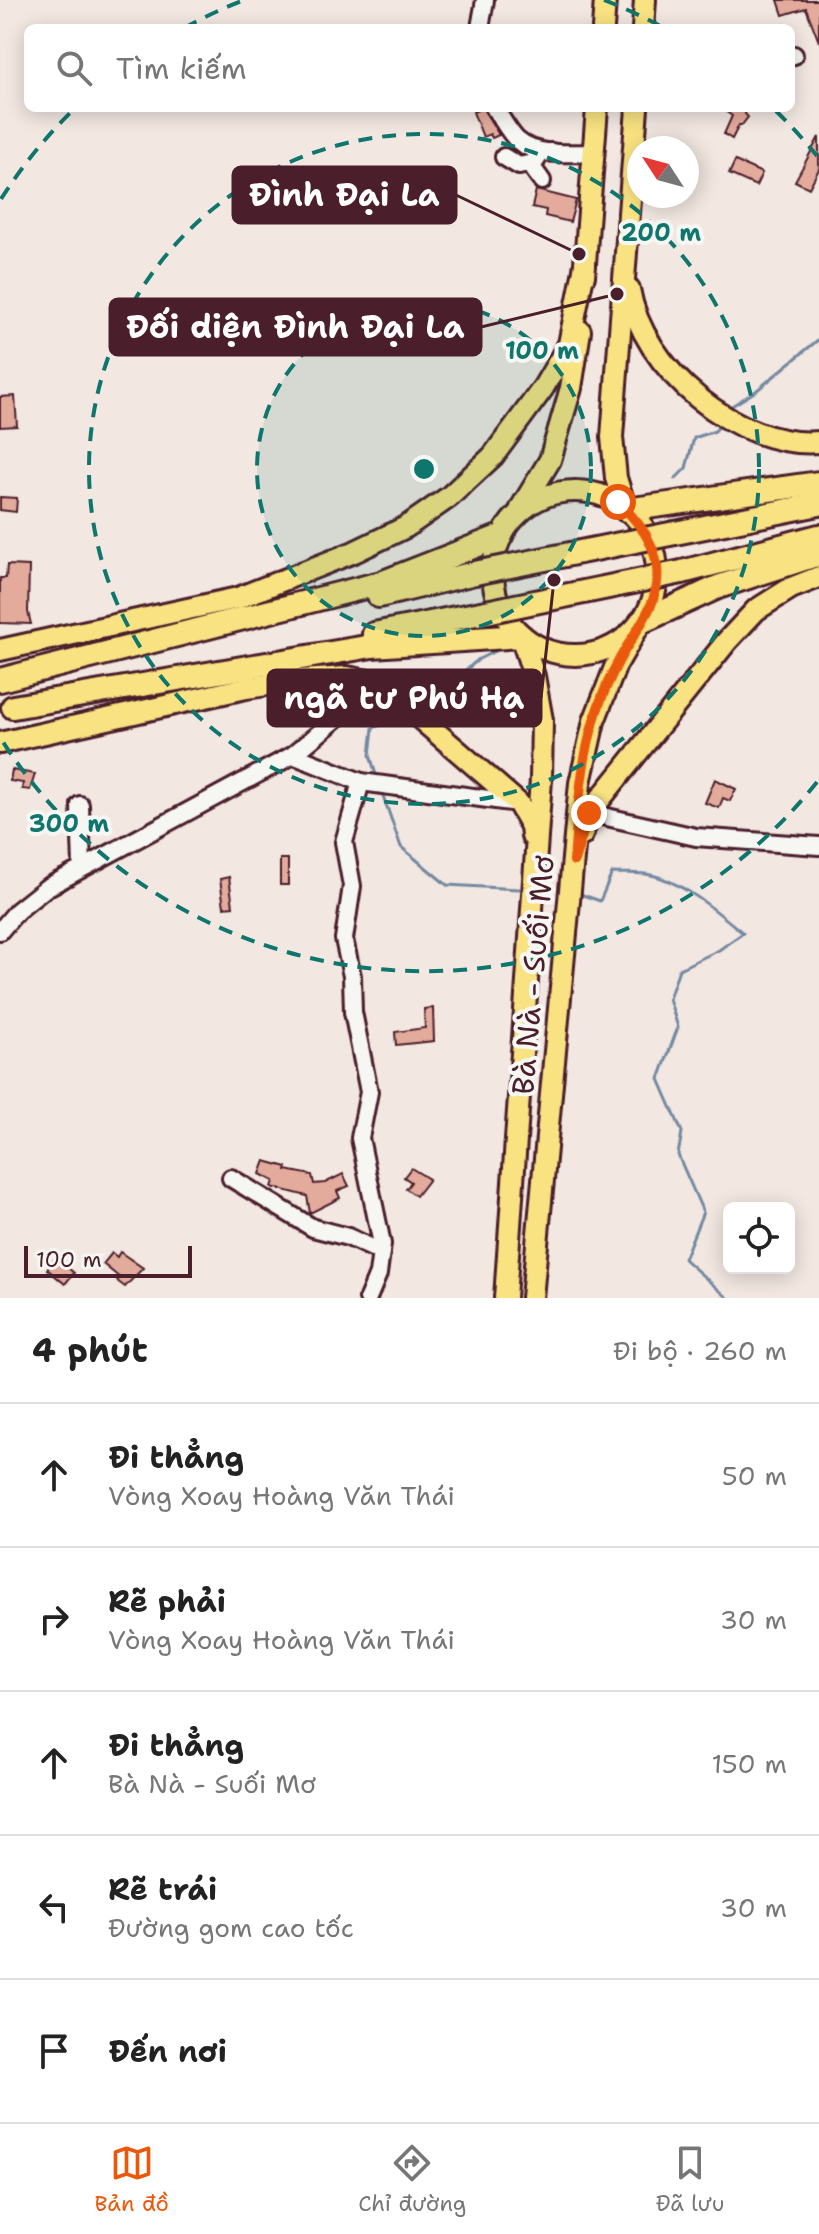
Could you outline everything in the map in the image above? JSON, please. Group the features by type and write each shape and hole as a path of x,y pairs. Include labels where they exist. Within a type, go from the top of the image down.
{"highway":[{"path":"626,510 819,483"},
{"path":"0,681 475,573 819,504"},
{"path":"0,681 381,583 501,536"},
{"path":"7,708 682,572 819,536"},
{"path":"641,622 718,587 819,554"},
{"path":"7,708 372,646 521,636"}],"main road":[{"path":"603,24 605,0"},
{"path":"637,0 645,0 643,24"},
{"path":"518,514 541,498 567,491 595,493 618,502 639,522 652,545 657,572 653,598 641,622 622,641 597,653 570,656 544,650 521,636 503,615 494,590 493,562 501,536 550,460 579,351 597,112"},
{"path":"626,510 616,478 612,437 637,112"},
{"path":"625,263 632,308 659,359 695,396 742,428 800,444 819,442"},
{"path":"0,650 238,598 354,552 406,527 449,497 493,456 543,388 569,344 585,265"},
{"path":"574,861 589,813 727,641 756,610 791,588 819,577"},
{"name":"Bà Nà - Suối Mơ","path":"532,1298 580,783 594,721 616,665 641,622"},
{"name":"Bà Nà - Suối Mơ","path":"505,1298 541,779 542,720 534,676 521,636"},
{"path":"0,744 246,688 347,677 379,683 518,803 531,826 534,856"}],"street":[{"path":"481,24 485,0"},
{"path":"497,112 519,142 552,152"},
{"path":"504,157 519,166 533,163 541,153 594,153"},
{"path":"533,163 532,167 542,181"},
{"path":"0,931 17,911 36,896 82,867 293,755 379,683"},
{"path":"293,755 361,782 518,803"},
{"path":"361,782 344,842 352,886 344,939 352,976 353,1012 369,1092 360,1138 374,1200 381,1252 378,1274 368,1298"},
{"path":"80,805 82,867"},
{"path":"589,813 696,837 819,846"},
{"path":"231,1178 313,1228 348,1237 381,1252"}],"building":[{"path":"778,0 819,0 819,42 806,8 783,15"},
{"path":"473,112 485,112 499,135 483,137"},
{"path":"726,112 746,112 748,117 739,125 732,139 724,134 732,116"},
{"path":"819,137 819,169 809,188 795,181"},
{"path":"735,161 762,173 756,186 729,174"},
{"path":"536,190 576,200 570,222 545,216 546,210 532,207"},
{"path":"15,396 17,426 0,427 0,397"},
{"path":"0,497 17,498 16,512 0,510"},
{"path":"7,565 29,566 28,612 31,624 0,623 0,578 6,578"},
{"path":"12,770 35,774 30,790 22,789 23,783 10,781"},
{"path":"715,779 736,789 730,801 723,798 719,808 705,803"},
{"path":"280,859 288,859 288,885 280,885"},
{"path":"229,877 233,906 224,907 220,879"},
{"path":"433,1008 434,1041 396,1045 395,1032 425,1028 424,1009"},
{"path":"265,1161 287,1167 286,1170 312,1175 314,1184 325,1183 343,1174 349,1186 337,1191 340,1198 310,1213 307,1196 272,1187 274,1181 260,1174"},
{"path":"411,1168 429,1179 416,1196 406,1189 411,1182 404,1177"},
{"path":"120,1252 143,1268 125,1287 117,1281 120,1278 103,1264 112,1253 117,1257"},
{"path":"56,1258 74,1273 65,1284 47,1269"}],"waterway":[{"path":"730,407 756,391 819,339"},
{"path":"675,479 686,468 694,438 715,431 720,425"},
{"path":"411,699 430,700 479,659 503,647"},
{"path":"376,775 370,755 373,728 395,719 396,709"},
{"path":"382,793 401,847 447,885 519,889"},
{"path":"580,894 600,901 612,873 651,875 688,891 743,933 719,950 679,969 669,999 678,1027 659,1079 682,1132 678,1155 703,1212 684,1259 728,1298"}],"place":[{"name":"Đình Đại La","path":"579,254"},
{"name":"Đối diện Đình Đại La","path":"617,294"},
{"name":"ngã tư Phú Hạ","path":"554,580"}],"route":[{"path":"589,813 574,861 580,783 594,721 616,665 653,598 657,572 652,545 639,522 618,502"}]}
